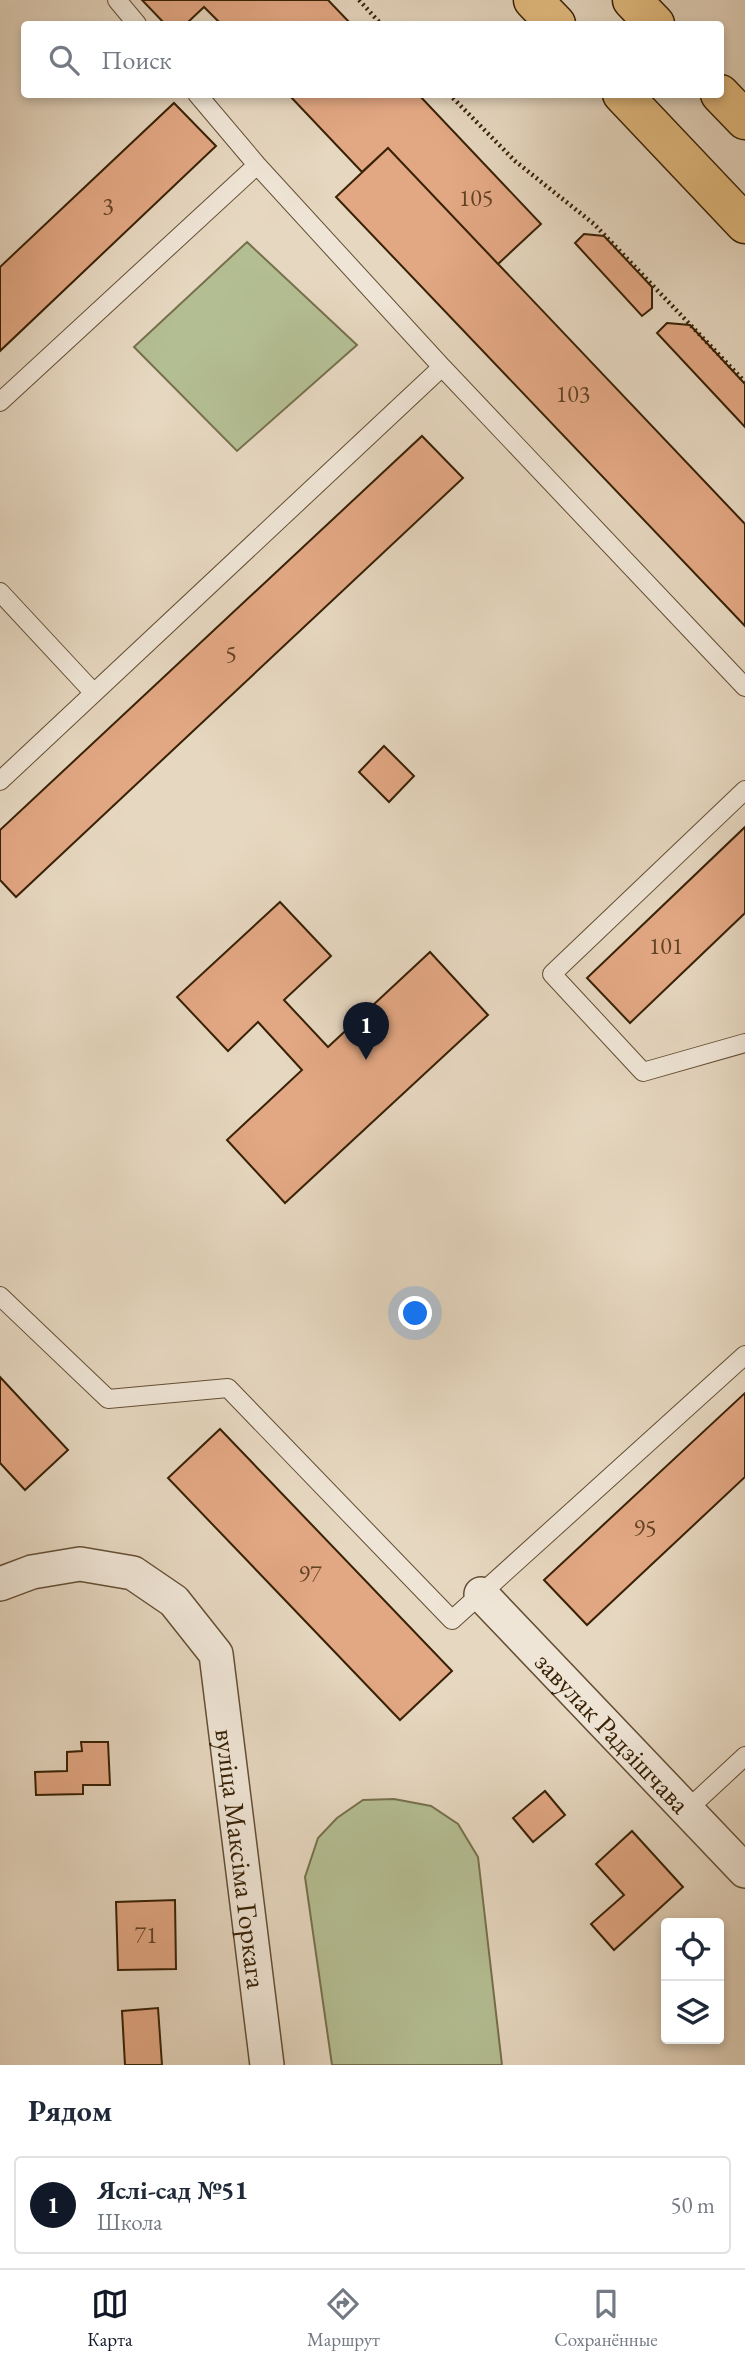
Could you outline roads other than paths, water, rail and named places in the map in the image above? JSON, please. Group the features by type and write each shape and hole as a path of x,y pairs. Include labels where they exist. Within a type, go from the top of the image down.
{"main road":[{"path":"533,0 553,21"},
{"path":"632,0 652,21"},
{"path":"626,98 745,224"},
{"path":"724,98 745,120"}],"street":[{"name":"вуліца Максіма Горкага","path":"0,1584 32,1572 80,1564 133,1573 174,1601 216,1654 267,2065"},
{"name":"завулак Радзішчава","path":"481,1594 745,1871"}],"lane":[{"path":"117,0 134,21"},
{"path":"200,98 257,165 442,367 745,687"},
{"path":"0,402 257,165"},
{"path":"0,780 442,367"},
{"path":"0,592 93,692"},
{"path":"745,790 552,974 643,1072 745,1043"},
{"path":"0,1296 108,1399 228,1388 452,1620 745,1355"},
{"path":"688,1809 745,1756"}],"place":[{"name":"Яслі-сад №51","path":"366,1060"}]}
